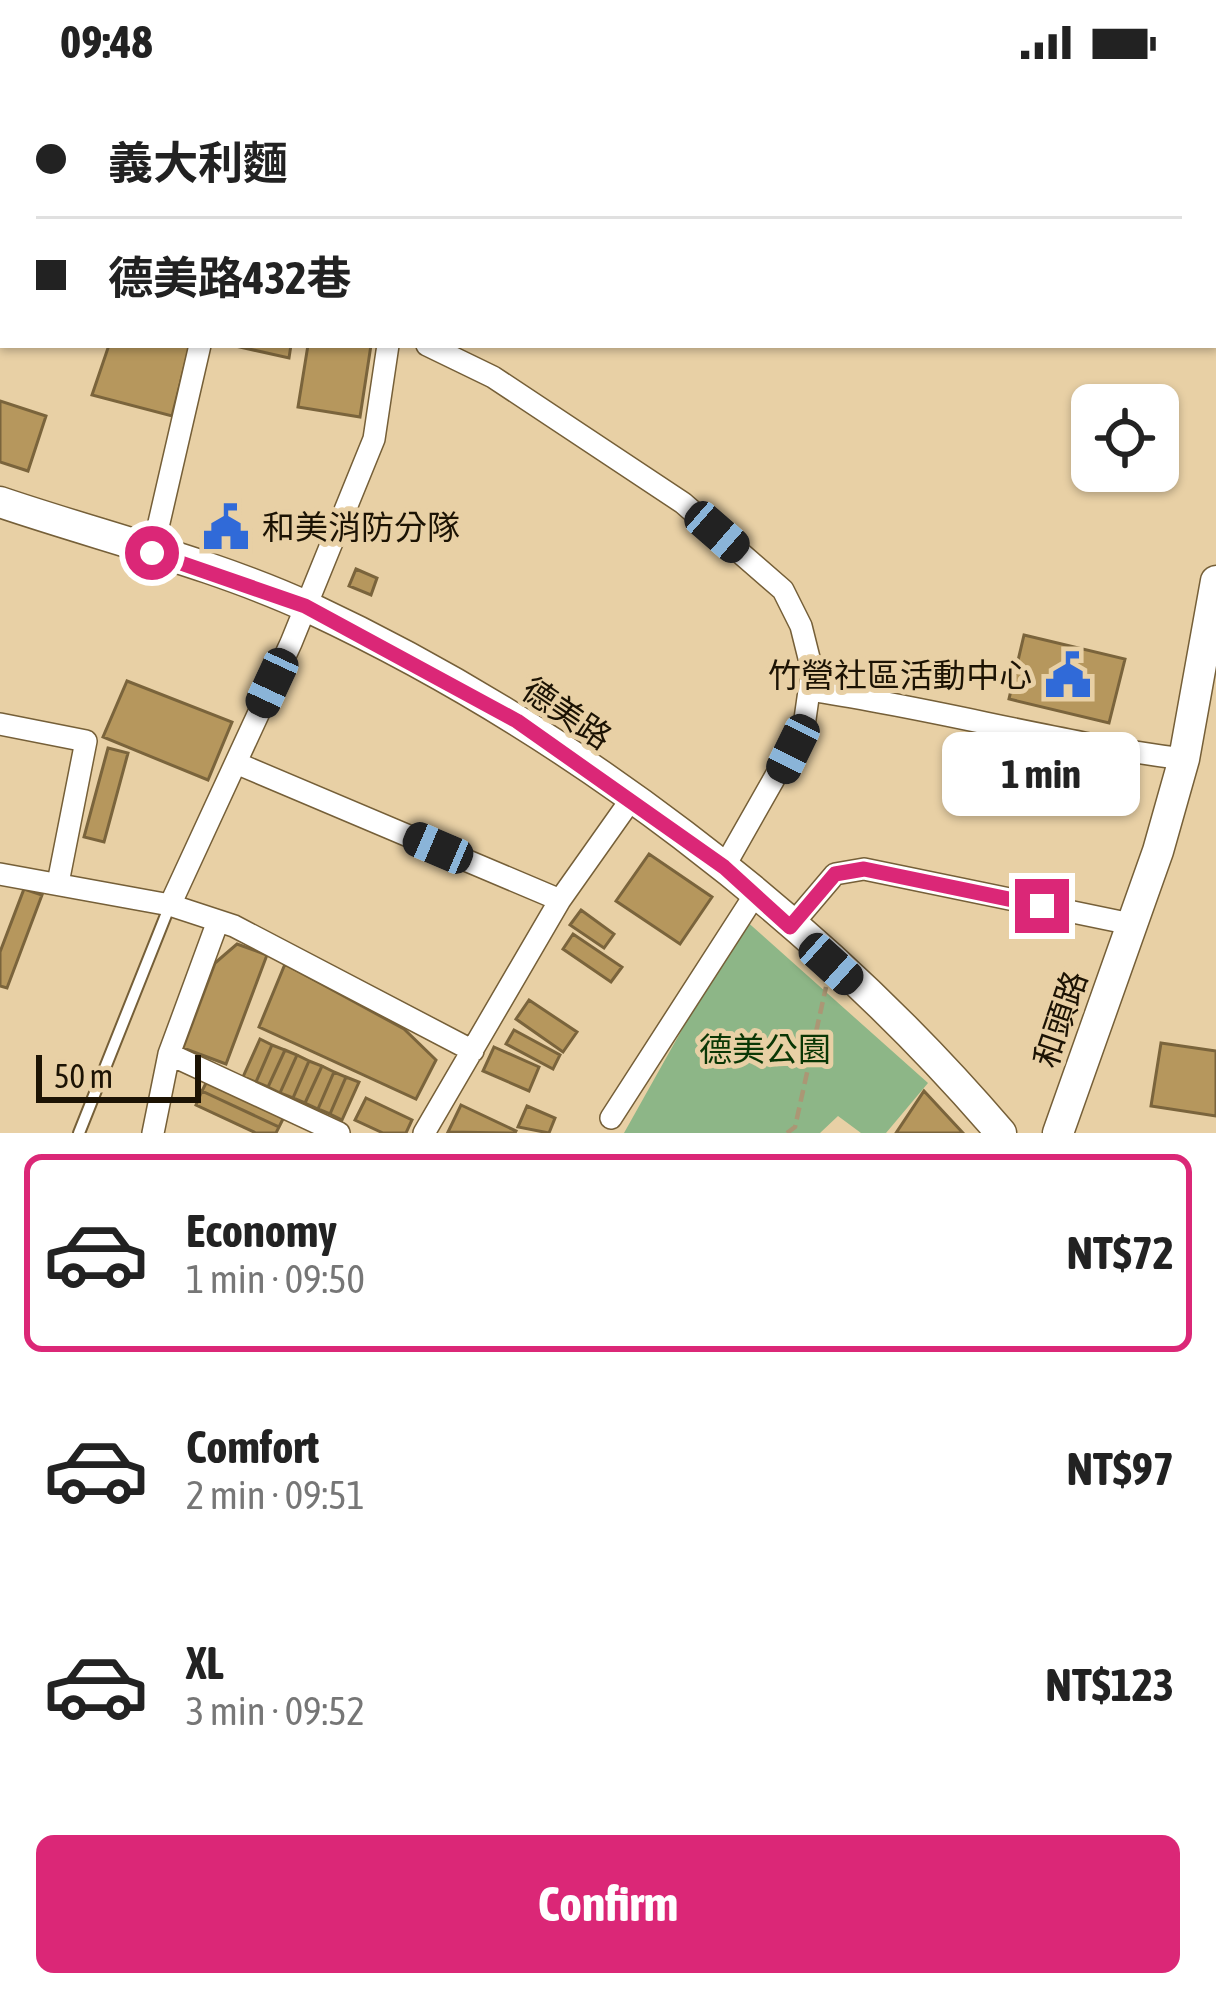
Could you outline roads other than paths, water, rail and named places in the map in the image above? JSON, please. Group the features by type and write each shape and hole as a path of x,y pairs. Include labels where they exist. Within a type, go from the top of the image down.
{"main road":[{"name":"德美路","path":"0,502 305,606 517,721 757,893 941,1063 1001,1133"},
{"name":"和頭路","path":"1058,1133 1184,759 1216,581"}],"street":[{"path":"152,553 199,348"},
{"path":"170,905 305,606 374,439 388,348"},
{"path":"433,348 493,377 683,503 783,590 801,626 812,670 808,690 796,741 724,867"},
{"path":"808,690 900,703 1074,745 1184,759"},
{"path":"0,724 86,741 58,883"},
{"path":"236,763 560,900"},
{"path":"424,1133 560,900 630,802"},
{"path":"790,927 835,874 864,869 1131,924"},
{"path":"0,874 170,905 218,921 293,953 473,1051"},
{"path":"611,1118 757,893"},
{"path":"153,1133 170,1054 218,921"},
{"path":"170,1054 339,1133"}],"lane":[{"path":"79,1133 170,905"}],"place":[{"name":"和美消防分隊","path":"226,527"},
{"name":"竹營社區活動中心","path":"1068,675"}],"park label":[{"name":"德美公園","path":"765,1049"}]}
